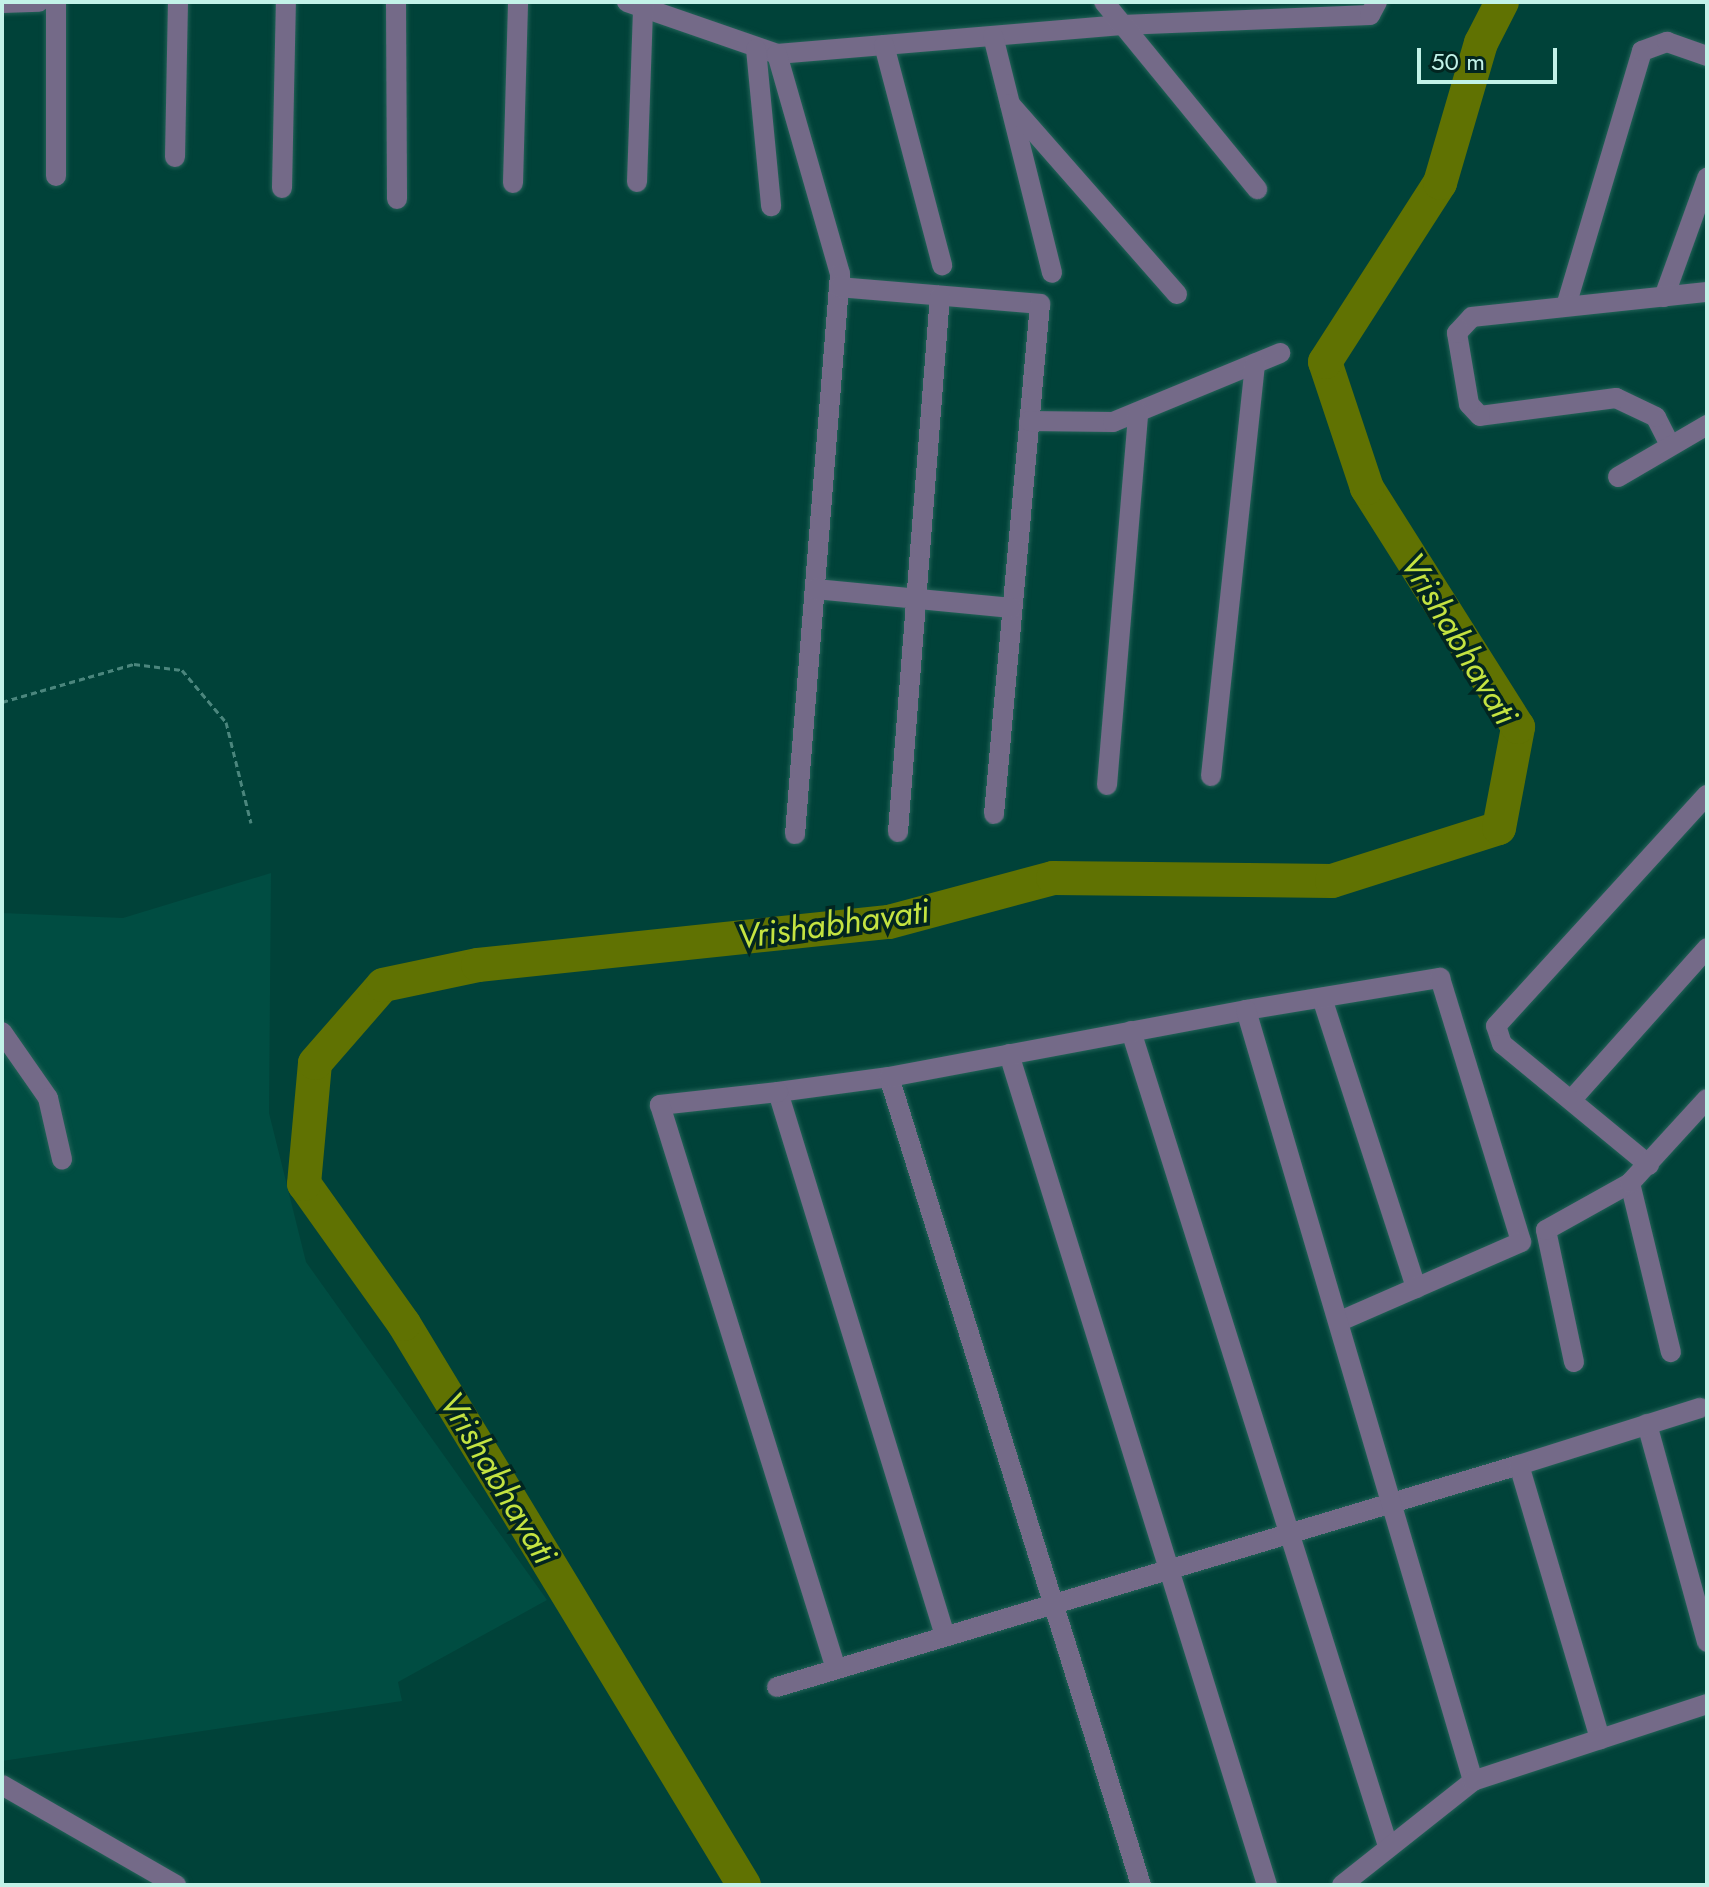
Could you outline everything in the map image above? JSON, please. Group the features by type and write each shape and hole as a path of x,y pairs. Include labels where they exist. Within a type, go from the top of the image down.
{"street":[{"path":"2,3 39,2"},
{"path":"56,2 56,176"},
{"path":"175,157 178,2"},
{"path":"282,188 286,2"},
{"path":"396,2 397,199"},
{"path":"513,183 518,2"},
{"path":"1104,2 1257,189"},
{"path":"637,182 635,5 777,54 1266,11 1370,15 1377,2"},
{"path":"993,36 1052,273"},
{"path":"1566,306 1642,51 1667,42 1707,56"},
{"path":"884,45 942,265"},
{"path":"756,49 771,206"},
{"path":"777,54 839,287 795,834"},
{"path":"1010,104 1177,294"},
{"path":"1664,297 1707,180"},
{"path":"839,287 1040,304 994,814"},
{"path":"1669,443 1656,417 1616,398 1486,418 1473,411 1457,333 1465,321 1566,306 1707,292"},
{"path":"898,832 940,296"},
{"path":"1029,421 1113,422 1280,353"},
{"path":"1211,776 1255,363"},
{"path":"1107,785 1138,412"},
{"path":"1618,477 1669,443 1707,425"},
{"path":"815,589 1012,608"},
{"path":"1649,1165 1574,1097 1502,1044 1498,1022 1703,807"},
{"path":"1574,1097 1707,948"},
{"path":"836,1669 660,1105 889,1077 1246,1010 1440,978 1521,1242 1340,1321"},
{"path":"1322,998 1416,1288"},
{"path":"1246,1010 1395,1501 1473,1781"},
{"path":"1131,1031 1286,1532 1387,1843"},
{"path":"2,1032 48,1098 62,1159"},
{"path":"1009,1054 1267,1885"},
{"path":"889,1077 1141,1885"},
{"path":"778,1092 945,1636"},
{"path":"1574,1362 1544,1236 1559,1218 1630,1183 1707,1099"},
{"path":"1630,1183 1671,1352"},
{"path":"777,1687 1700,1408"},
{"path":"1647,1424 1707,1642"},
{"path":"1519,1465 1600,1739"},
{"path":"1342,1885 1387,1843 1473,1781 1707,1704"},
{"path":"2,1785 176,1885"}],"path":[{"path":"2,702 134,664 182,670 226,722 251,823"}],"shaded area":[{"path":"271,873 269,1113 306,1262 547,1600 398,1682 402,1701 2,1761 2,913 123,918"}],"waterway":[{"name":"Vrishabhavati","path":"744,1885 404,1324 304,1184 315,1063 383,985 478,965 889,922 1053,878 1332,881 1499,828 1518,727 1367,488 1325,362 1440,183 1481,43 1502,2"}]}
